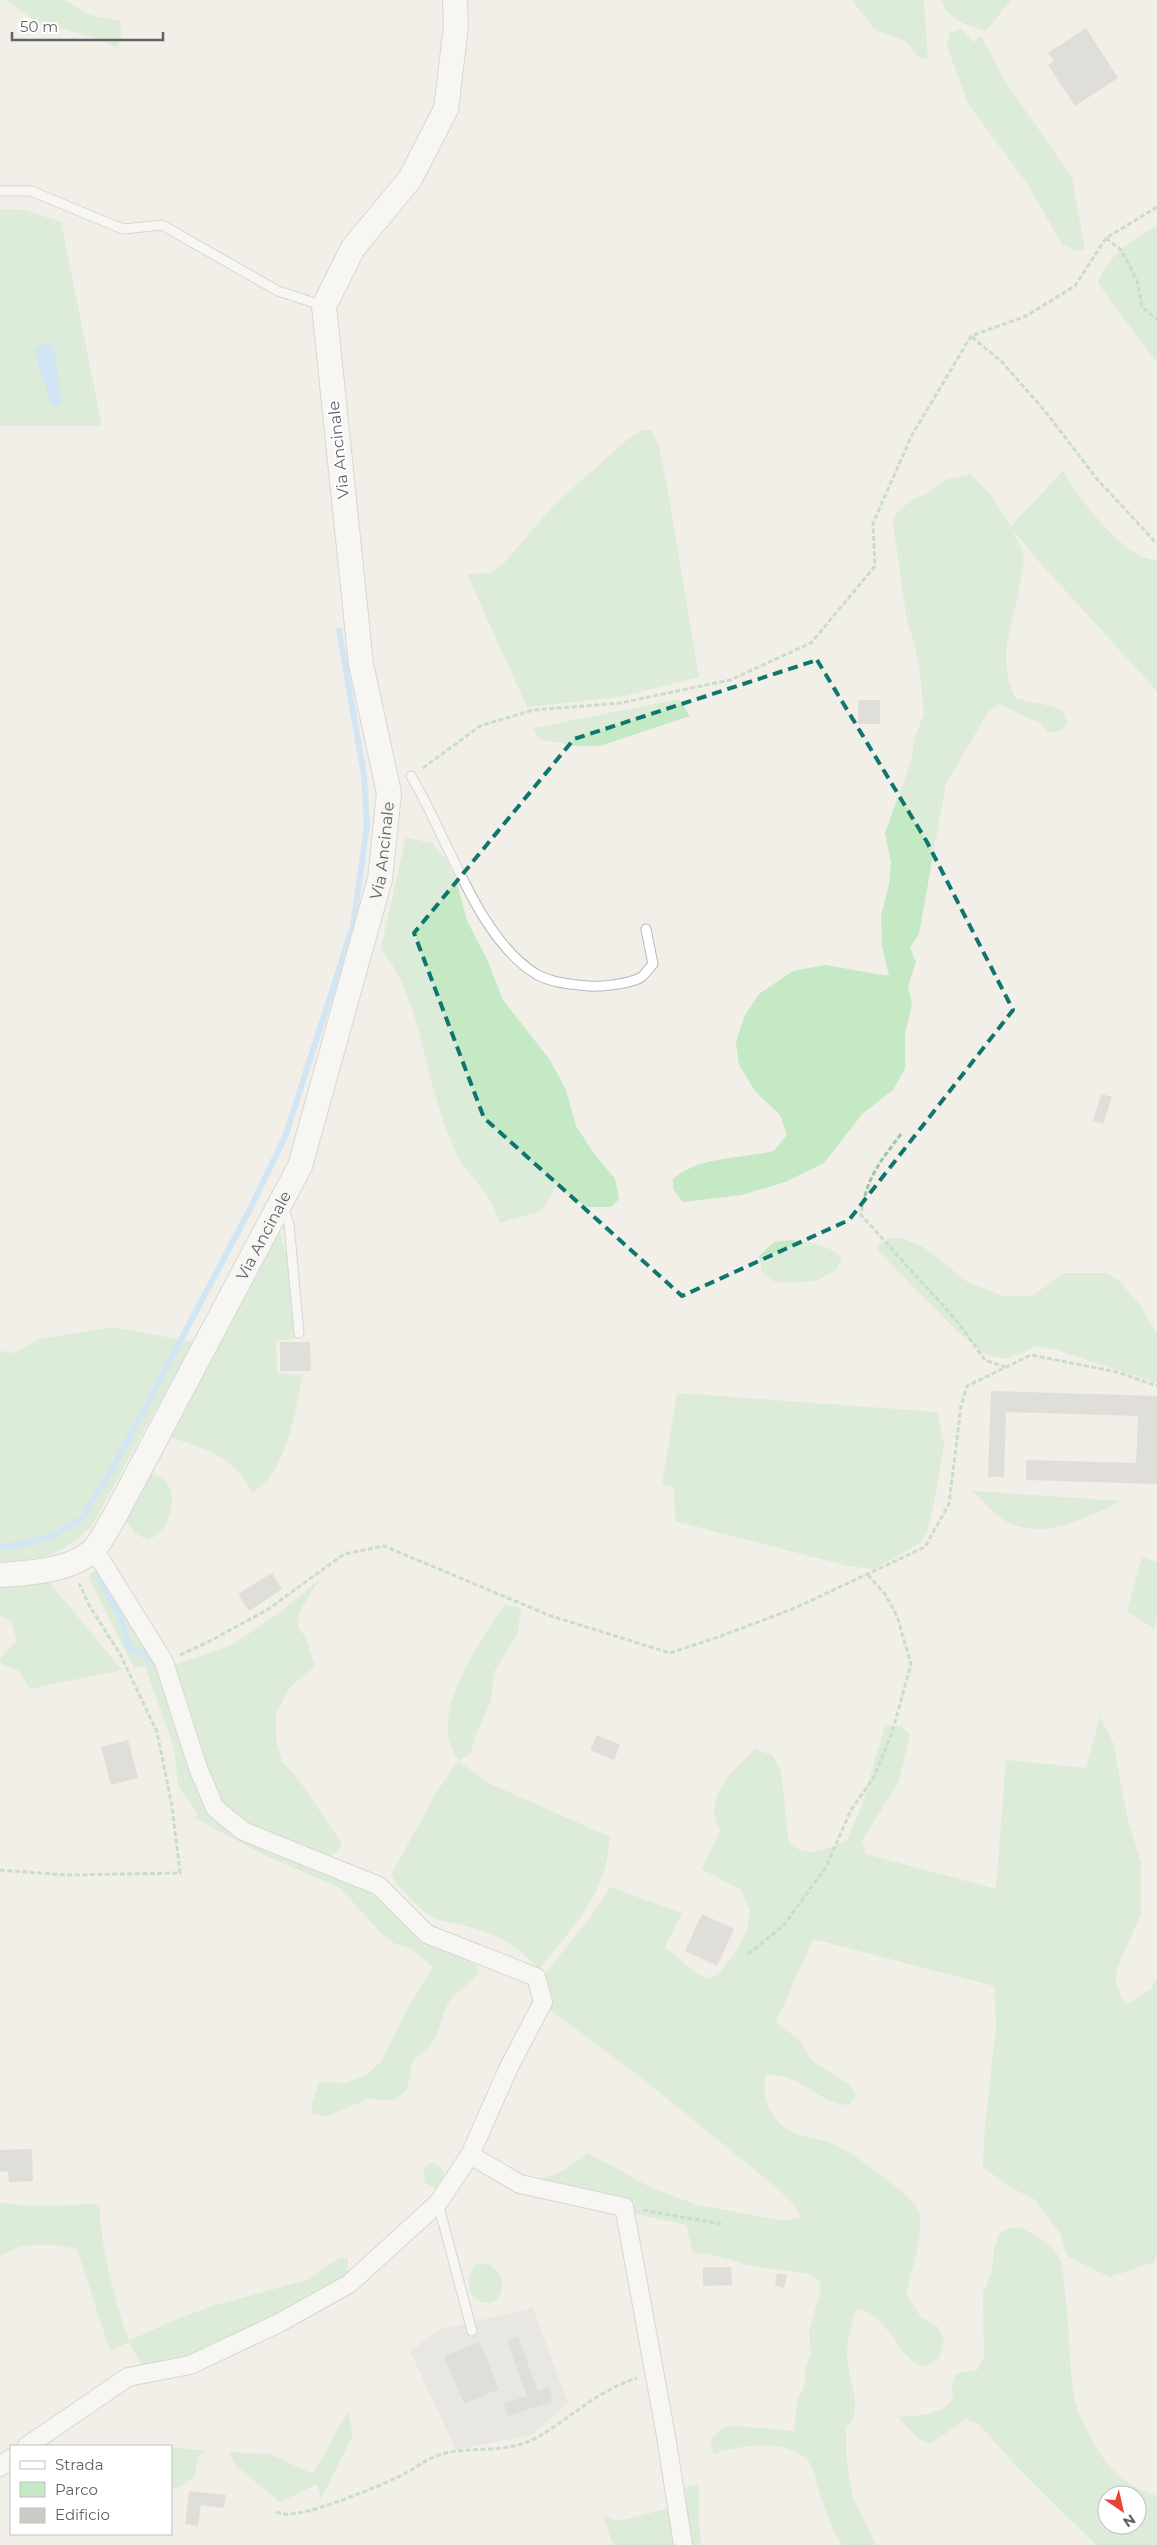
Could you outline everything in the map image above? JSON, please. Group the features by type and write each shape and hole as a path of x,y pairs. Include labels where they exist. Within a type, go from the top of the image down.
{"main road":[{"path":"324,306 353,248 410,179 446,109 456,26 455,0"},
{"name":"Via Ancinale","path":"0,1575 38,1572 70,1564 94,1549 116,1512 300,1166 380,879 389,793 361,664 324,306"}],"street":[{"path":"28,2445 128,2377 190,2365 279,2323 348,2284 438,2203 470,2155 509,2067 543,2002 536,1977 427,1934 379,1886 244,1832 215,1808 198,1768 164,1662 94,1549"},
{"path":"470,2155 520,2184 624,2207 655,2373 683,2545"}],"lane":[{"path":"0,191 31,191 123,229 162,225 278,291 324,306"},
{"path":"411,776 424,797 474,901 514,958 538,975 562,984 602,987 640,978 653,964 646,929"},
{"path":"281,1202 289,1224 299,1333"},
{"path":"438,2203 472,2331"}],"path":[{"path":"411,776 480,726 533,710 620,704 730,680 811,643 874,566 873,523 912,435 971,336 1026,316 1075,286 1106,238 1157,207"},
{"path":"1106,238 1121,250 1137,280 1142,307 1157,320"},
{"path":"971,336 1002,362 1045,411 1097,479 1157,544"},
{"path":"901,1134 874,1170 863,1201 862,1216 957,1321 985,1360 1006,1367"},
{"path":"164,1662 208,1642 267,1610 344,1554 384,1546 551,1616 670,1653 795,1608 925,1547 950,1504 961,1406 967,1386 1031,1355 1117,1372 1157,1386"},
{"path":"0,1870 66,1875 180,1873 172,1806 157,1732 120,1654 89,1605 70,1564"},
{"path":"748,1954 783,1926 826,1866 851,1810 874,1777 892,1733 911,1664 897,1616 885,1594 867,1574"},
{"path":"624,2207 721,2224"},
{"path":"276,2512 291,2514 309,2510 355,2494 407,2472 419,2463 440,2454 519,2445 536,2438 594,2397 628,2381 655,2373"}],"highlighted area":[{"path":"817,660 927,842 1013,1010 849,1220 682,1296 484,1118 414,933 574,739"}],"shaded area":[{"path":"533,2308 568,2403 532,2435 456,2450 410,2351 441,2329"}],"green space":[{"path":"6,0 65,0 90,15 120,21 121,38 117,48 102,40 61,28 53,33"},
{"path":"852,0 924,0 928,59 920,58 905,41 875,30"},
{"path":"941,0 1011,0 986,31 953,17 948,13"},
{"path":"961,29 974,42 981,36 1006,83 1072,177 1085,251 1074,250 1062,244 1026,182 968,104 947,46 949,33"},
{"path":"0,209 25,210 61,222 102,426 0,426"},
{"path":"1157,226 1157,363 1098,283 1108,264 1122,249"},
{"path":"642,430 651,430 658,443 668,490 699,677 621,697 527,707 467,574 492,572 504,563 554,505 628,439"},
{"path":"1063,471 1091,511 1117,539 1144,557 1157,560 1157,691 1041,564 1012,529 1024,559 1006,651 1009,681 1015,698 1064,711 1067,723 1062,730 1049,733 1038,722 999,704 988,712 946,783 919,934 910,947 916,962 908,986 912,1005 905,1033 905,1068 893,1090 863,1113 824,1163 785,1182 742,1195 683,1202 673,1189 673,1179 696,1166 708,1162 774,1151 787,1135 780,1115 755,1091 739,1065 736,1042 745,1015 759,994 793,971 825,965 889,976 882,945 881,916 889,884 891,863 885,833 905,778 912,756 914,739 924,714 920,673 914,641 907,622 893,523 896,514 911,500 924,495 945,480 970,474 990,494 1011,526"},
{"path":"679,699 690,716 600,746 576,746 538,739 534,728"},
{"path":"406,837 433,844 446,860 456,880 467,921 487,959 503,1000 550,1060 566,1090 576,1126 593,1152 615,1179 619,1199 611,1207 587,1207 556,1186 546,1205 536,1213 499,1223 493,1205 458,1157 441,1115 406,992 395,969 381,948"},
{"path":"278,1225 290,1269 295,1339 276,1341 277,1373 303,1375 288,1440 282,1456 274,1471 252,1493 236,1469 226,1461 204,1449 165,1435"},
{"path":"890,1238 902,1238 923,1247 969,1283 1004,1296 1032,1296 1064,1273 1107,1273 1119,1281 1141,1306 1157,1334 1157,1383 1054,1349 1036,1346 1007,1359 986,1355 958,1332 878,1251 877,1246"},
{"path":"792,1240 819,1244 837,1253 842,1258 836,1270 817,1281 786,1283 773,1281 762,1272 759,1256 774,1242"},
{"path":"113,1327 193,1342 91,1527 79,1538 49,1555 40,1558 0,1562 0,1351 15,1353 39,1339"},
{"path":"677,1393 937,1412 944,1444 927,1532 920,1543 874,1569 848,1566 675,1521 674,1487 662,1485"},
{"path":"147,1473 159,1476 167,1483 171,1493 172,1504 164,1526 148,1540 135,1533 122,1516"},
{"path":"972,1491 1122,1501 1064,1525 1034,1529 1004,1520"},
{"path":"1142,1557 1157,1562 1157,1618 1154,1628 1127,1612"},
{"path":"94,1571 100,1572 161,1670 232,1645 276,1615 320,1579 302,1607 297,1621 299,1628 306,1638 315,1666 290,1687 276,1714 276,1739 282,1762 299,1780 342,1844 337,1852 322,1859 221,1818 260,1848 361,1887 447,1950 475,1963 479,1972 451,1999 446,2007 434,2040 413,2060 407,2090 395,2100 368,2099 327,2116 312,2114 312,2103 319,2082 344,2083 367,2075 382,2060 408,2007 433,1967 410,1948 395,1944 382,1934 340,1888 264,1855 193,1817 198,1815 178,1785 174,1748 145,1666 135,1668 129,1658 92,1585 89,1575"},
{"path":"49,1582 122,1670 30,1689 18,1670 0,1663 0,1659 17,1640 11,1622 0,1615 0,1584"},
{"path":"504,1605 521,1608 518,1632 494,1672 491,1701 475,1737 471,1753 458,1761 450,1743 448,1731 449,1715 459,1682 476,1649"},
{"path":"1100,1717 1113,1742 1128,1820 1141,1863 1141,1914 1119,1964 1115,1981 1125,2005 1151,1989 1157,1977 1157,2256 1154,2262 1110,2277 1067,2256 1060,2233 1034,2199 1010,2187 983,2167 985,2126 996,2026 994,1986 813,1939 776,2022 802,2042 811,2060 848,2084 856,2096 849,2105 838,2103 789,2078 778,2075 766,2075 766,2099 772,2113 790,2131 834,2144 852,2155 893,2184 914,2203 918,2209 920,2228 907,2295 921,2317 938,2327 944,2339 939,2358 925,2367 911,2360 881,2322 865,2311 856,2309 847,2350 855,2412 852,2420 846,2427 846,2453 852,2495 876,2545 842,2545 828,2517 812,2467 800,2454 777,2446 764,2445 737,2448 713,2454 711,2440 722,2428 735,2426 794,2431 797,2402 805,2383 804,2374 811,2353 809,2331 821,2290 819,2281 810,2274 747,2265 710,2254 693,2253 686,2225 631,2213 523,2179 551,2176 588,2153 646,2185 694,2204 783,2221 802,2217 789,2199 772,2184 638,2075 546,2007 545,1974 592,1915 610,1887 682,1913 665,1947 697,1974 709,1979 718,1975 735,1953 747,1931 750,1911 741,1890 702,1869 720,1830 715,1818 714,1807 717,1796 729,1775 756,1749 773,1756 781,1771 789,1843 804,1851 818,1851 847,1840 862,1805 885,1725 902,1727 910,1735 899,1781 862,1841 866,1854 996,1889 1006,1760 1086,1768"},
{"path":"458,1761 488,1783 610,1837 607,1858 595,1893 576,1924 539,1969 516,1948 499,1938 480,1930 432,1917 412,1901 391,1875 436,1793"},
{"path":"431,2163 442,2170 443,2181 439,2190 425,2183 424,2168"},
{"path":"0,2203 33,2206 99,2204 109,2274 129,2341 170,2322 212,2306 307,2280 338,2259 348,2257 347,2275 328,2294 232,2344 152,2367 140,2363 129,2342 110,2351 77,2249 48,2245 28,2245 18,2247 0,2256"},
{"path":"1020,2227 1050,2246 1057,2254 1062,2265 1071,2373 1076,2405 1092,2440 1106,2462 1132,2485 1097,2485 1097,2535 1147,2535 1147,2492 1157,2496 1157,2545 1096,2545 1016,2466 979,2424 966,2419 930,2444 918,2438 898,2417 928,2414 949,2404 953,2399 952,2386 955,2374 977,2370 984,2358 983,2294 992,2271 994,2249 1000,2232"},
{"path":"477,2263 491,2265 502,2281 501,2293 496,2300 489,2303 482,2302 471,2292 469,2284 470,2274"},
{"path":"348,2411 353,2435 321,2499 317,2484 280,2502 236,2466 228,2452 270,2454 313,2474"},
{"path":"172,2447 207,2451 198,2457 195,2476 180,2487 172,2489"},
{"path":"699,2484 701,2545 687,2545 680,2488"},
{"path":"670,2508 677,2545 613,2545 603,2516 619,2521"}],"water":[{"path":"47,343 52,344 55,348 62,406 52,406 36,357 36,347"}],"building":[{"path":"1086,28 1118,78 1075,106 1048,65 1054,61 1048,53"},
{"path":"858,700 880,700 880,724 858,724"},
{"path":"1101,1094 1112,1097 1103,1124 1093,1121"},
{"path":"280,1342 310,1342 311,1371 280,1371"},
{"path":"991,1391 1157,1396 1157,1484 1026,1480 1026,1460 1136,1463 1138,1416 1006,1412 1004,1477 988,1477"},
{"path":"272,1573 282,1589 249,1611 238,1594"},
{"path":"597,1735 620,1745 614,1760 590,1750"},
{"path":"128,1740 138,1778 111,1785 101,1747"},
{"path":"702,1914 734,1929 717,1966 685,1951"},
{"path":"32,2149 33,2181 9,2182 8,2171 0,2172 0,2150"},
{"path":"703,2267 731,2267 732,2285 703,2286"},
{"path":"777,2273 787,2275 784,2288 775,2286"},
{"path":"518,2336 538,2391 549,2387 552,2402 507,2416 504,2403 527,2396 507,2341"},
{"path":"480,2342 499,2389 464,2404 444,2356"},
{"path":"189,2491 226,2495 224,2508 201,2505 198,2526 185,2524"}],"waterway":[{"path":"0,1546 13,1546 49,1537 81,1519 109,1475 139,1419 248,1213 285,1137 353,926 367,826 364,775 339,630"},
{"path":"99,1577 121,1619 130,1650 145,1654 155,1666"}]}
